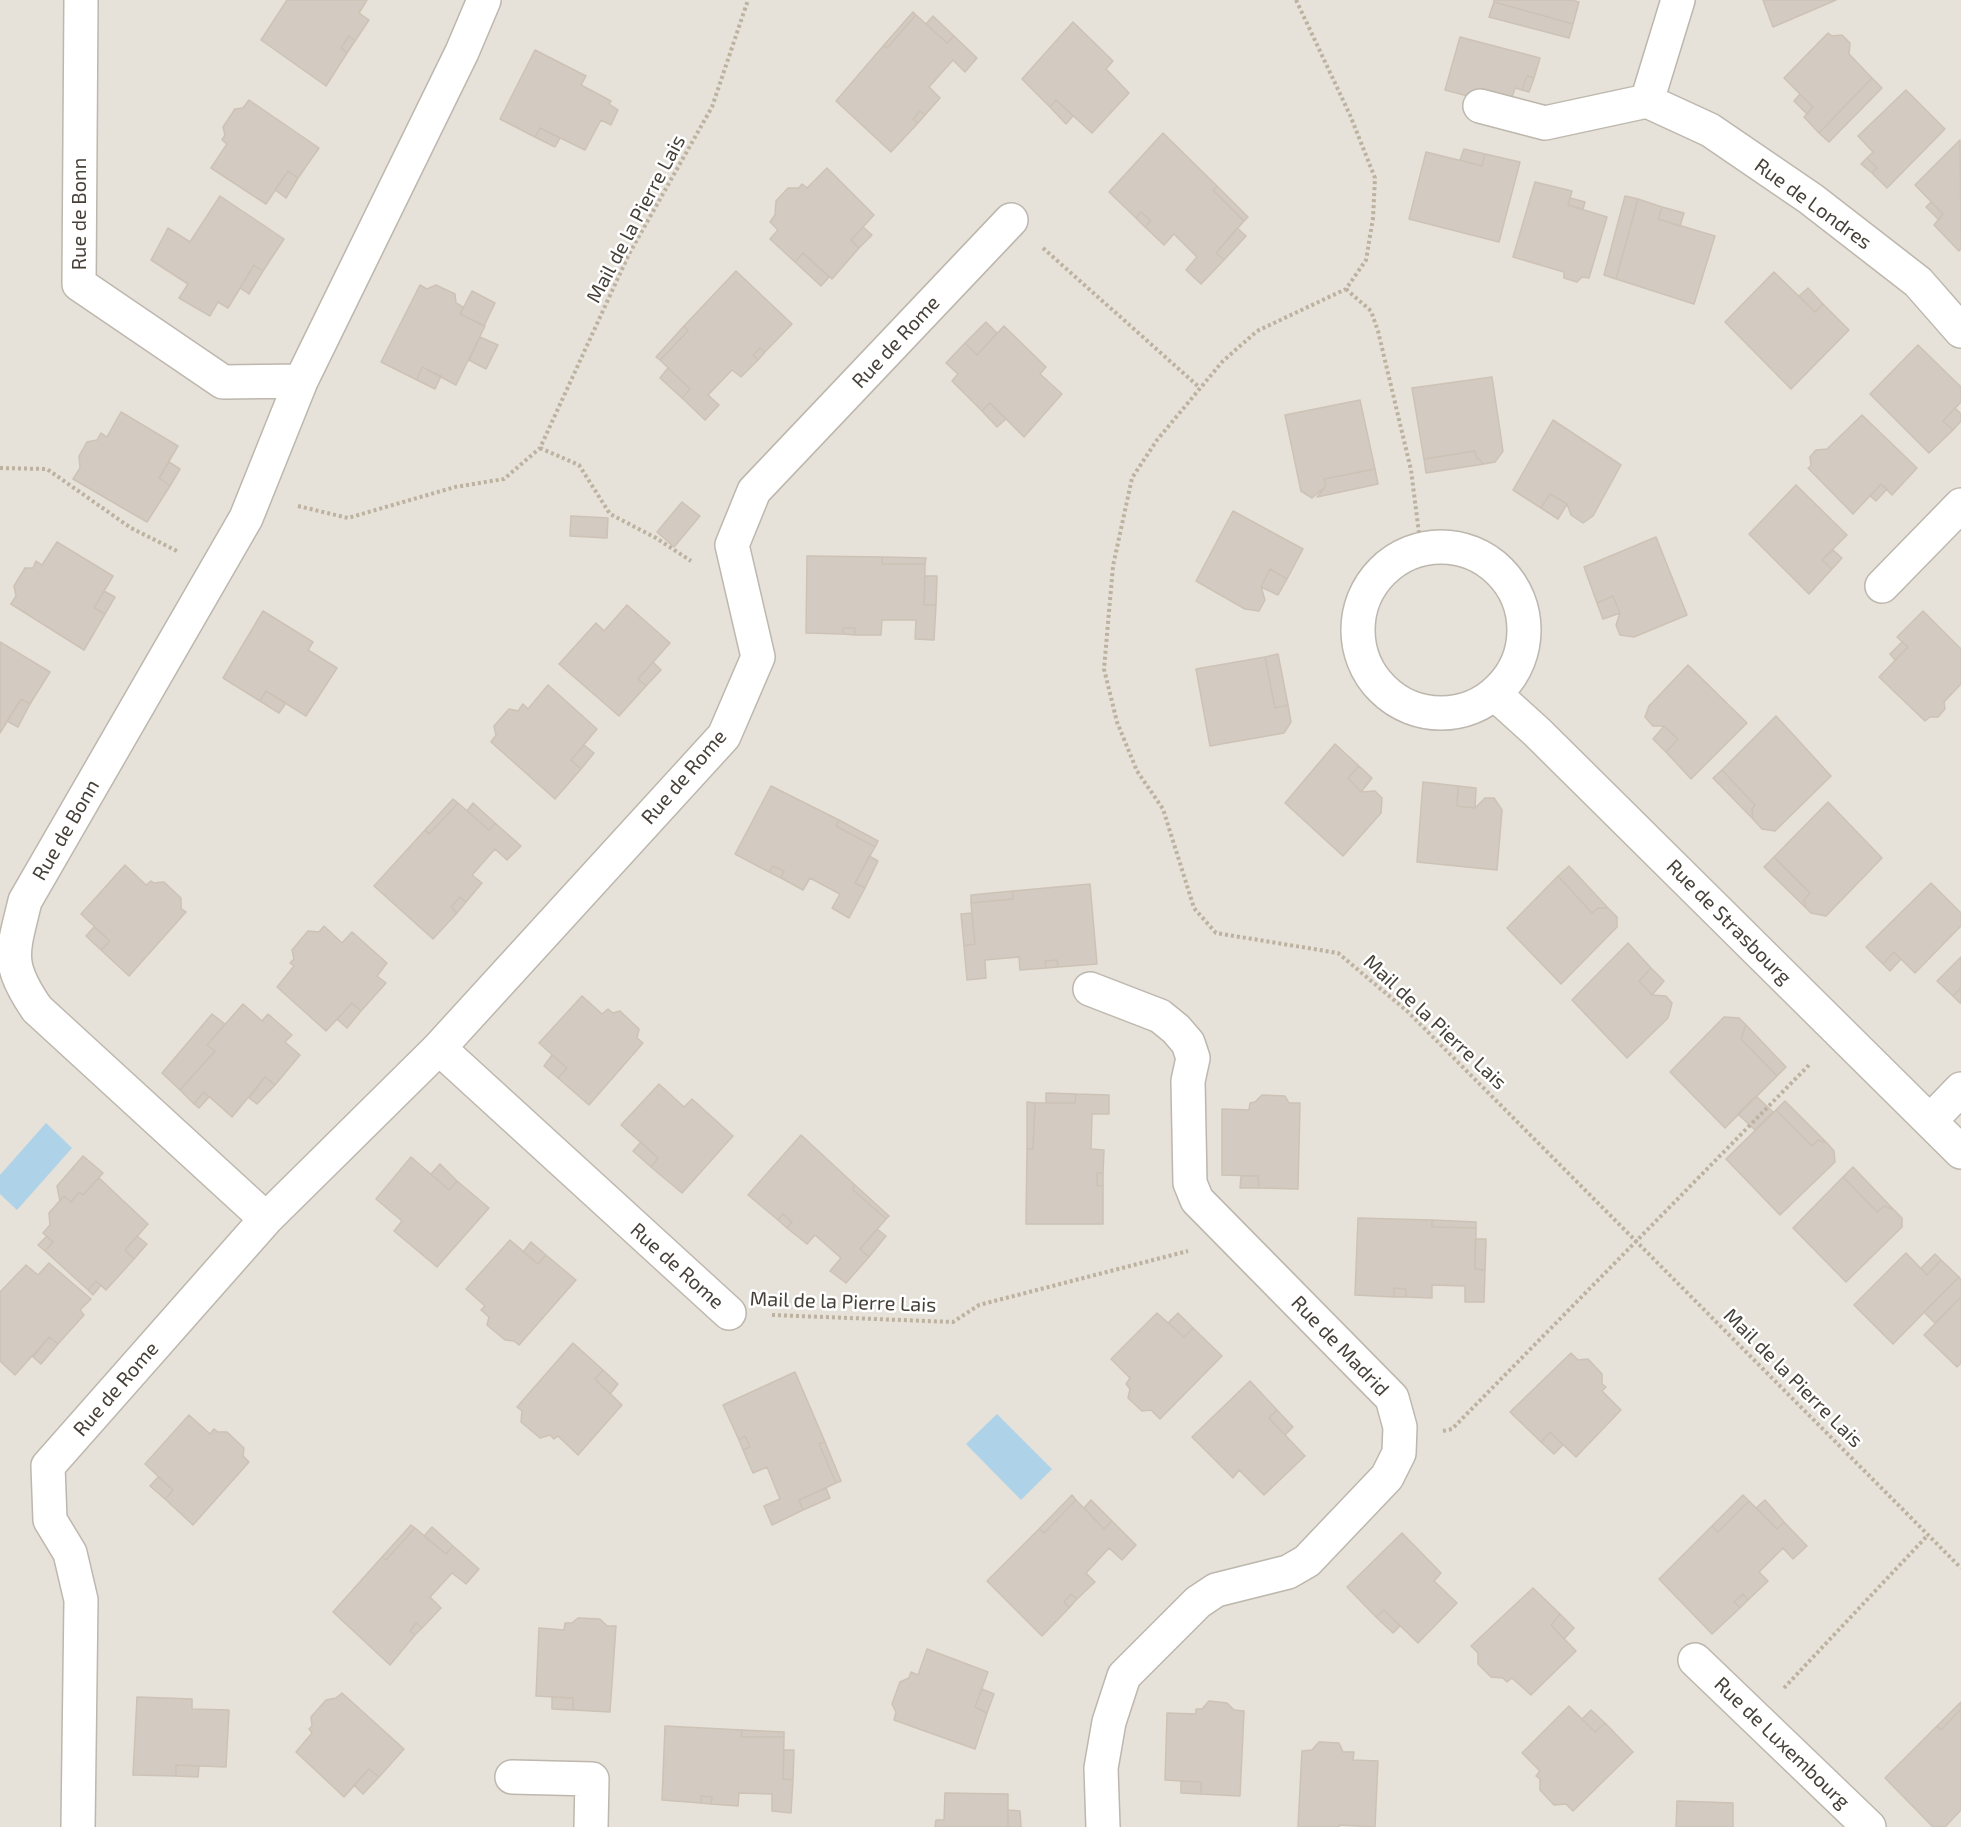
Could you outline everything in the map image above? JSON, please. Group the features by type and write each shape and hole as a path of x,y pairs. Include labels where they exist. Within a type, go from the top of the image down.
{"street":[{"name":"Rue de Bonn","path":"81,0 79,284 223,382 301,381"},
{"name":"Rue de Bonn","path":"266,1219 37,1009 20,985 13,955 25,901 246,518 301,381 462,52 484,0"},
{"path":"1480,106 1545,123 1647,101 1678,0"},
{"name":"Rue de Londres","path":"1647,101 1710,130 1811,199 1918,282 1961,331"},
{"name":"Rue de Rome","path":"78,1827 81,1600 70,1552 50,1520 48,1466 266,1219 439,1048 724,736 758,657 732,545 754,491 1011,220"},
{"path":"1882,586 1961,505"},
{"path":"1449,546 1476,553 1499,569 1516,591 1524,618 1524,647 1513,672 1495,694 1472,708 1445,714 1418,710 1393,698 1374,680 1362,655 1358,628 1363,602 1376,578 1396,560 1420,549 1449,546"},
{"name":"Rue de Strasbourg","path":"1495,694 1537,732 1961,1152"},
{"name":"Rue de Madrid","path":"1090,989 1160,1016 1188,1042 1193,1058 1188,1081 1190,1183 1197,1200 1392,1398 1400,1427 1399,1453 1387,1477 1307,1561 1288,1572 1216,1590 1198,1602 1124,1676 1109,1722 1101,1768 1103,1827"},
{"name":"Rue de Rome","path":"439,1048 729,1313"},
{"path":"1930,1121 1961,1089"},
{"name":"Rue de Luxembourg","path":"1695,1660 1869,1827"},
{"path":"512,1777 592,1779 591,1827"}],"path":[{"name":"Mail de la Pierre Lais","path":"254,496 348,518 455,487 504,479 540,448 629,254 712,107 748,0"},
{"path":"1296,0 1350,115 1375,178 1373,218 1366,260 1346,289 1371,311 1378,331 1411,470 1420,549"},
{"path":"1011,220 1199,387"},
{"name":"Mail de la Pierre Lais","path":"1346,289 1257,331 1222,362 1199,387 1157,440 1132,478 1113,566 1104,669 1116,722 1137,771 1163,809 1194,908 1216,933 1338,953 1407,1011 1961,1568"},
{"path":"540,448 579,465 610,514 656,538 743,595"},
{"path":"0,468 47,469 131,528 217,571"},
{"path":"1399,1438 1452,1430 1840,1033"},
{"name":"Mail de la Pierre Lais","path":"729,1313 953,1322 980,1305 1202,1247 1229,1232"},
{"path":"1756,1718 1927,1536"}],"shaded area":[{"path":"0,0 1961,0 1961,1827 0,1827"}],"water":[{"path":"46,1123 72,1148 17,1210 0,1194 0,1175"},
{"path":"997,1414 1052,1469 1021,1500 966,1444"}],"building":[{"path":"287,0 367,0 359,13 369,20 355,41 349,36 341,48 347,53 326,86 261,40"},
{"path":"1494,0 1571,0 1579,2 1573,24 1494,2"},
{"path":"1763,0 1836,0 1773,27"},
{"path":"1494,2 1573,24 1569,38 1489,17"},
{"path":"913,12 916,15 887,48 884,45"},
{"path":"916,15 947,43 954,36 977,58 965,72 953,60 929,87 940,98 925,115 920,111 913,119 918,123 891,152 836,101 884,45 887,48"},
{"path":"933,16 954,36 947,43 926,24"},
{"path":"1073,22 1113,61 1106,69 1129,93 1092,133 1056,100 1050,107 1022,79"},
{"path":"1828,33 1832,36 1842,35 1850,43 1849,54 1872,78 1819,133 1804,117 1813,107 1784,78"},
{"path":"349,36 355,41 347,53 341,48"},
{"path":"1460,37 1540,58 1534,78 1527,76 1522,90 1515,88 1509,107 1445,90"},
{"path":"535,50 586,76 581,85 611,101 609,104 618,110 611,125 601,120 585,150 540,128 535,137 500,119"},
{"path":"1527,76 1534,78 1529,92 1522,90"},
{"path":"1872,78 1882,88 1829,142 1819,133"},
{"path":"1906,90 1945,129 1887,188 1872,173 1877,168 1867,158 1873,152 1858,136"},
{"path":"1800,94 1813,107 1807,114 1794,101"},
{"path":"249,100 319,148 298,178 288,171 266,204 211,168 227,144 222,140 225,135 223,127 235,109 243,108"},
{"path":"1056,100 1073,116 1066,124 1050,107"},
{"path":"920,111 925,115 918,123 913,119"},
{"path":"540,128 560,138 555,147 535,137"},
{"path":"1163,133 1217,186 1213,190 1244,221 1216,253 1224,260 1201,284 1186,270 1197,257 1174,234 1164,245 1145,227 1151,221 1141,212 1136,218 1109,192"},
{"path":"1960,140 1961,249 1959,251 1934,225 1943,214 1915,185"},
{"path":"1464,149 1485,154 1482,166 1460,160"},
{"path":"1426,152 1482,166 1485,154 1520,162 1499,242 1409,219"},
{"path":"1867,158 1877,168 1872,173 1861,164"},
{"path":"827,168 874,215 851,240 859,248 832,279 803,253 795,262 770,239 778,230 770,222 775,215 776,201 788,188 799,188 802,184 807,188"},
{"path":"288,171 298,178 286,198 275,190"},
{"path":"1535,182 1572,191 1568,205 1607,217 1589,278 1582,277 1577,282 1564,278 1564,272 1513,257"},
{"path":"1217,186 1248,217 1244,221 1213,190"},
{"path":"220,196 284,239 263,271 254,265 228,308 218,302 210,316 179,298 188,284 151,260 168,228 190,242"},
{"path":"1625,196 1638,199 1616,279 1604,275"},
{"path":"1570,198 1585,202 1583,209 1568,205"},
{"path":"1638,199 1662,207 1658,219 1715,236 1694,304 1616,279"},
{"path":"1931,202 1943,214 1939,220 1926,207"},
{"path":"1662,207 1684,213 1680,226 1658,219"},
{"path":"1141,212 1151,221 1145,227 1136,218"},
{"path":"863,227 872,235 859,248 851,240"},
{"path":"1237,228 1246,236 1224,260 1216,253"},
{"path":"803,253 829,277 821,286 795,262"},
{"path":"254,265 263,271 249,294 240,288"},
{"path":"736,271 792,324 765,352 760,348 753,355 758,360 741,377 732,370 708,395 719,405 705,420 682,398 690,389 660,360 688,331 684,326"},
{"path":"1774,272 1815,312 1823,304 1849,330 1791,389 1725,322"},
{"path":"420,285 427,289 436,285 455,294 456,303 463,307 460,314 485,326 456,385 422,367 417,380 381,362"},
{"path":"1808,288 1823,304 1815,312 1799,296"},
{"path":"472,291 495,303 484,326 460,314"},
{"path":"986,322 997,333 977,355 965,343"},
{"path":"684,326 688,331 660,360 656,357"},
{"path":"1004,326 1046,367 1040,374 1062,394 1024,437 990,403 982,411 952,381 958,374 946,363 965,343 977,355"},
{"path":"480,337 498,345 486,369 469,360"},
{"path":"1918,345 1961,387 1961,402 1943,421 1953,430 1929,453 1870,394"},
{"path":"760,348 765,352 758,360 753,355"},
{"path":"422,367 441,376 435,389 417,380"},
{"path":"668,368 690,389 682,398 660,378"},
{"path":"1492,377 1503,451 1495,462 1484,464 1476,457 1475,451 1424,459 1412,388"},
{"path":"1360,400 1375,469 1324,479 1326,486 1312,498 1301,491 1285,415"},
{"path":"990,403 1006,419 997,427 982,411"},
{"path":"1955,408 1961,414 1961,421 1953,430 1943,421"},
{"path":"121,412 178,446 159,478 170,486 147,522 73,479 80,468 79,456 87,442 97,440 101,433 107,437"},
{"path":"1862,415 1917,468 1892,495 1881,484 1853,514 1808,468 1811,466 1810,457 1816,450 1827,449"},
{"path":"1553,420 1621,465 1593,516 1583,523 1571,515 1567,504 1550,494 1541,508 1513,490"},
{"path":"1475,451 1476,457 1484,464 1426,473 1424,459"},
{"path":"169,462 180,469 170,486 159,478"},
{"path":"1375,469 1378,484 1317,497 1326,486 1324,479"},
{"path":"1881,484 1887,489 1876,501 1870,496"},
{"path":"1796,485 1847,535 1822,560 1832,569 1809,594 1749,534"},
{"path":"1550,494 1567,504 1558,519 1541,508"},
{"path":"682,502 700,516 674,547 657,532"},
{"path":"1233,511 1303,549 1287,579 1270,569 1261,587 1265,600 1259,611 1245,609 1196,581"},
{"path":"571,516 608,518 607,538 570,536"},
{"path":"1656,537 1687,615 1634,637 1620,635 1616,625 1620,613 1613,596 1597,603 1584,567"},
{"path":"57,542 113,576 94,608 105,614 84,650 11,604 16,596 14,586 25,568 33,568 36,561 42,565"},
{"path":"1833,550 1842,558 1832,569 1822,560"},
{"path":"807,556 882,557 882,564 925,564 924,605 936,605 934,640 915,639 916,620 882,620 881,635 855,635 855,628 843,628 843,634 806,633"},
{"path":"882,557 926,558 925,564 882,564"},
{"path":"1270,569 1287,579 1278,595 1261,587"},
{"path":"925,576 937,576 936,605 924,605"},
{"path":"104,591 115,597 105,614 94,608"},
{"path":"1613,596 1620,613 1603,619 1597,603"},
{"path":"627,605 670,643 638,679 646,686 619,716 559,664 596,623 604,631"},
{"path":"263,611 313,642 308,650 337,668 306,716 266,691 260,701 223,678"},
{"path":"1923,611 1961,649 1961,684 1944,702 1945,709 1938,717 1930,717 1925,721 1879,677 1908,647 1897,637"},
{"path":"843,628 855,628 855,635 843,634"},
{"path":"0,642 50,672 30,704 21,699 0,733"},
{"path":"1902,642 1908,647 1895,660 1890,654"},
{"path":"1278,654 1288,705 1275,708 1265,657"},
{"path":"1265,657 1275,708 1288,705 1291,722 1284,733 1210,746 1196,669"},
{"path":"653,662 661,670 646,686 638,679"},
{"path":"1688,665 1747,723 1691,779 1666,752 1678,739 1664,726 1653,726 1645,717 1649,706"},
{"path":"548,685 597,729 571,760 581,769 555,799 491,742 496,735 494,726 509,709 518,711 523,704 528,709"},
{"path":"266,691 286,703 279,713 260,701"},
{"path":"21,699 30,704 18,727 7,721"},
{"path":"1776,716 1831,776 1775,831 1762,829 1753,819 1752,809 1755,805 1722,770"},
{"path":"1664,726 1678,739 1666,752 1653,739"},
{"path":"1335,744 1359,766 1348,778 1361,792 1375,791 1382,798 1381,813 1343,856 1285,803"},
{"path":"584,745 594,753 581,769 571,760"},
{"path":"1359,766 1372,778 1361,792 1348,778"},
{"path":"1722,770 1755,805 1752,809 1753,819 1713,778"},
{"path":"1423,782 1458,786 1457,806 1475,808 1485,798 1494,798 1502,810 1497,870 1417,862"},
{"path":"771,786 839,820 836,826 875,847 855,883 865,888 849,918 832,908 840,894 810,878 803,890 781,878 784,871 773,866 769,872 735,854"},
{"path":"1458,786 1476,788 1475,808 1457,806"},
{"path":"453,799 458,803 429,834 425,830"},
{"path":"1828,802 1882,858 1826,916 1811,913 1806,908 1804,900 1810,893 1774,857"},
{"path":"458,803 489,830 495,823 521,846 507,860 495,849 472,875 482,883 466,902 460,897 451,907 457,913 433,939 374,886 425,830 429,834"},
{"path":"473,803 495,823 489,830 467,811"},
{"path":"839,820 878,841 875,847 836,826"},
{"path":"869,856 878,861 865,888 855,883"},
{"path":"1774,857 1810,893 1804,900 1806,908 1764,867"},
{"path":"125,865 146,885 151,881 164,882 181,898 181,909 186,912 129,976 101,950 110,941 81,914"},
{"path":"773,866 784,871 781,878 769,872"},
{"path":"1569,866 1608,908 1598,908 1592,913 1558,876"},
{"path":"1558,876 1592,913 1598,908 1608,908 1617,917 1617,927 1561,984 1507,928"},
{"path":"1931,883 1961,913 1961,926 1915,973 1894,952 1883,964 1866,947"},
{"path":"1090,884 1097,964 1058,967 1057,960 1045,961 1046,968 1020,970 1019,957 985,960 986,978 967,980 964,946 975,944 971,903 1013,899 1013,891"},
{"path":"1013,891 1013,899 971,903 971,895"},
{"path":"460,897 466,902 457,913 451,907"},
{"path":"972,913 975,944 964,946 961,914"},
{"path":"324,926 342,943 352,932 387,963 377,976 386,983 361,1011 352,1003 326,1031 277,987 294,966 290,963 294,959 292,950 308,931 319,932"},
{"path":"94,927 110,941 101,950 86,936"},
{"path":"1628,943 1651,968 1639,981 1652,995 1666,996 1672,1003 1668,1018 1627,1058 1572,1000"},
{"path":"1894,952 1901,959 1890,971 1883,964"},
{"path":"1961,957 1961,988 1953,996 1937,981"},
{"path":"1057,960 1058,967 1046,968 1045,961"},
{"path":"1651,968 1664,981 1652,995 1639,981"},
{"path":"1961,988 1961,1003 1960,1003 1953,996"},
{"path":"582,996 602,1014 608,1009 613,1013 620,1011 639,1029 637,1038 643,1043 589,1105 558,1078 567,1068 539,1043"},
{"path":"352,1003 361,1011 347,1028 337,1019"},
{"path":"243,1004 262,1021 268,1014 292,1035 285,1042 300,1055 275,1085 265,1077 232,1117 204,1092 194,1104 180,1090 215,1051 207,1045"},
{"path":"212,1014 225,1024 207,1045 215,1051 180,1090 162,1073"},
{"path":"1724,1017 1739,1018 1746,1025 1741,1039 1777,1076 1725,1128 1670,1072"},
{"path":"1746,1025 1786,1067 1777,1076 1741,1039"},
{"path":"552,1055 567,1068 558,1078 544,1066"},
{"path":"265,1077 275,1085 257,1104 249,1098"},
{"path":"659,1084 684,1107 692,1099 733,1136 682,1193 651,1167 658,1158 621,1125"},
{"path":"204,1092 209,1097 199,1108 194,1104"},
{"path":"1046,1093 1076,1094 1075,1103 1046,1103"},
{"path":"1076,1094 1109,1095 1109,1114 1092,1114 1091,1149 1104,1150 1103,1173 1097,1173 1097,1186 1103,1186 1103,1224 1026,1224 1027,1149 1033,1149 1035,1103 1075,1103"},
{"path":"1262,1095 1285,1096 1289,1103 1300,1103 1298,1189 1259,1188 1258,1176 1222,1175 1222,1109 1249,1110 1250,1103 1255,1102"},
{"path":"1756,1096 1773,1112 1755,1130 1738,1114"},
{"path":"1785,1101 1827,1143 1818,1140 1812,1146 1776,1110"},
{"path":"1027,1102 1035,1103 1033,1149 1027,1149"},
{"path":"1776,1110 1812,1146 1818,1140 1827,1143 1834,1151 1835,1162 1780,1215 1726,1159"},
{"path":"801,1135 855,1185 852,1189 886,1219 860,1249 869,1257 846,1283 830,1271 841,1258 815,1235 807,1244 787,1228 792,1222 783,1214 778,1220 748,1195"},
{"path":"641,1142 658,1158 651,1167 633,1151"},
{"path":"83,1156 103,1173 83,1195 79,1192 71,1202 64,1196 60,1201 57,1186"},
{"path":"411,1157 449,1190 457,1181 489,1208 437,1267 394,1231 402,1221 376,1199"},
{"path":"440,1164 457,1181 449,1190 431,1174"},
{"path":"1853,1167 1894,1210 1884,1206 1877,1212 1843,1177"},
{"path":"1097,1173 1103,1173 1103,1186 1097,1186"},
{"path":"1241,1176 1258,1176 1259,1188 1240,1188"},
{"path":"1843,1177 1877,1212 1884,1206 1894,1210 1902,1218 1902,1227 1846,1282 1793,1228"},
{"path":"99,1178 148,1224 125,1250 134,1259 106,1290 96,1281 88,1290 45,1251 53,1242 43,1233 50,1225 49,1213 64,1196 71,1202 79,1192 83,1195"},
{"path":"855,1185 889,1216 886,1219 852,1189"},
{"path":"783,1214 792,1222 787,1228 778,1220"},
{"path":"1358,1218 1432,1220 1432,1227 1476,1228 1475,1269 1485,1270 1484,1302 1465,1302 1465,1286 1432,1285 1432,1298 1406,1297 1406,1289 1394,1288 1394,1297 1355,1295"},
{"path":"1432,1220 1476,1222 1476,1228 1432,1227"},
{"path":"877,1229 886,1236 869,1257 860,1249"},
{"path":"47,1236 53,1242 45,1251 38,1245"},
{"path":"137,1236 147,1244 134,1259 125,1250"},
{"path":"1475,1239 1486,1239 1485,1270 1475,1269"},
{"path":"510,1240 538,1264 546,1255 576,1280 519,1345 514,1341 505,1340 487,1325 489,1317 481,1310 485,1306 466,1289"},
{"path":"531,1242 546,1255 538,1264 523,1252"},
{"path":"1906,1253 1927,1275 1941,1260 1959,1277 1893,1344 1854,1305"},
{"path":"1935,1254 1941,1260 1927,1275 1921,1268"},
{"path":"49,1263 91,1299 80,1310 84,1315 58,1344 49,1337 15,1375 0,1361 0,1292 26,1265 38,1275"},
{"path":"1959,1277 1961,1297 1935,1323 1924,1312"},
{"path":"96,1281 101,1285 93,1295 88,1290"},
{"path":"1394,1288 1406,1289 1406,1297 1394,1297"},
{"path":"1961,1297 1961,1363 1957,1367 1924,1335"},
{"path":"1157,1313 1184,1337 1193,1328 1222,1356 1160,1419 1151,1410 1142,1411 1128,1398 1130,1389 1126,1384 1130,1378 1111,1359"},
{"path":"1178,1313 1193,1328 1184,1337 1168,1323"},
{"path":"49,1337 58,1344 41,1364 33,1357"},
{"path":"573,1343 603,1370 595,1379 622,1405 578,1455 558,1436 554,1439 550,1435 540,1438 521,1422 522,1411 517,1407"},
{"path":"1571,1353 1578,1360 1588,1359 1602,1374 1602,1384 1606,1387 1602,1391 1621,1410 1576,1457 1550,1432 1541,1442 1510,1412"},
{"path":"603,1370 618,1384 610,1394 595,1379"},
{"path":"795,1372 825,1442 819,1444 836,1483 799,1500 803,1510 772,1525 764,1506 780,1499 767,1467 753,1473 743,1450 750,1447 745,1436 739,1440 723,1405"},
{"path":"1250,1381 1277,1410 1269,1418 1305,1456 1264,1495 1239,1470 1233,1478 1192,1437"},
{"path":"1277,1410 1293,1427 1285,1435 1269,1418"},
{"path":"189,1415 210,1434 214,1429 218,1432 227,1432 244,1448 243,1456 249,1462 193,1525 165,1499 173,1490 145,1464"},
{"path":"1550,1432 1563,1445 1554,1454 1541,1442"},
{"path":"745,1436 750,1447 743,1450 739,1440"},
{"path":"825,1442 841,1481 836,1483 819,1444"},
{"path":"158,1477 173,1490 165,1499 150,1486"},
{"path":"826,1488 830,1498 803,1510 799,1500"},
{"path":"1072,1495 1076,1500 1044,1533 1039,1529"},
{"path":"1743,1495 1749,1501 1718,1532 1712,1526"},
{"path":"1076,1500 1104,1529 1112,1521 1136,1545 1122,1560 1109,1548 1086,1573 1095,1582 1077,1599 1071,1594 1064,1602 1069,1608 1042,1636 987,1581 1039,1529 1044,1533"},
{"path":"1091,1500 1112,1521 1104,1529 1084,1508"},
{"path":"1765,1500 1784,1522 1777,1529 1756,1508"},
{"path":"1749,1501 1777,1529 1784,1522 1807,1546 1793,1559 1783,1548 1759,1572 1768,1581 1748,1600 1743,1594 1734,1602 1740,1608 1712,1634 1659,1579 1712,1526 1718,1532"},
{"path":"411,1525 415,1528 386,1560 382,1557"},
{"path":"432,1527 453,1546 446,1554 424,1536"},
{"path":"415,1528 446,1554 453,1546 479,1569 466,1584 452,1573 430,1597 441,1608 422,1628 416,1623 410,1631 415,1635 390,1665 333,1612 382,1557 386,1560"},
{"path":"1402,1533 1441,1573 1434,1581 1457,1603 1418,1643 1384,1610 1376,1617 1347,1587"},
{"path":"1533,1588 1560,1614 1551,1625 1576,1651 1531,1695 1512,1678 1507,1682 1503,1678 1491,1677 1478,1664 1478,1653 1471,1646"},
{"path":"1071,1594 1077,1599 1069,1608 1064,1602"},
{"path":"1743,1594 1748,1600 1740,1608 1734,1602"},
{"path":"1384,1610 1400,1626 1393,1633 1376,1617"},
{"path":"1560,1614 1574,1628 1564,1639 1551,1625"},
{"path":"578,1618 600,1619 607,1626 616,1626 610,1712 573,1710 573,1698 536,1696 539,1628 564,1630 565,1623 572,1623"},
{"path":"416,1623 422,1628 415,1635 410,1631"},
{"path":"927,1649 988,1672 975,1707 987,1713 975,1749 894,1720 896,1712 892,1704 900,1682 909,1678 911,1672 918,1675"},
{"path":"982,1689 994,1694 987,1713 975,1707"},
{"path":"342,1693 404,1749 379,1777 369,1769 344,1797 296,1752 312,1733 309,1729 312,1726 311,1717 326,1700 336,1698"},
{"path":"137,1697 192,1699 192,1709 229,1710 226,1767 176,1765 176,1776 133,1775"},
{"path":"552,1697 573,1698 573,1710 552,1709"},
{"path":"1209,1701 1227,1703 1234,1710 1244,1711 1240,1796 1201,1794 1201,1782 1165,1780 1167,1713 1196,1714 1196,1709 1202,1709"},
{"path":"1961,1702 1961,1709 1941,1730 1937,1726"},
{"path":"1569,1706 1595,1732 1605,1723 1633,1752 1573,1811 1566,1804 1554,1805 1540,1790 1540,1779 1536,1776 1540,1771 1522,1753"},
{"path":"1961,1709 1961,1810 1945,1827 1933,1827 1885,1778 1937,1726 1941,1730"},
{"path":"1591,1710 1605,1723 1595,1732 1582,1719"},
{"path":"665,1726 742,1730 741,1737 784,1737 783,1779 793,1780 791,1813 772,1811 772,1794 739,1793 738,1806 711,1804 712,1797 701,1796 701,1803 662,1800"},
{"path":"742,1730 784,1732 784,1737 741,1737"},
{"path":"1319,1742 1339,1743 1343,1752 1354,1752 1353,1760 1378,1761 1375,1827 1339,1825 1339,1827 1298,1827 1302,1751 1312,1750"},
{"path":"784,1750 794,1750 793,1780 783,1779"},
{"path":"176,1765 199,1766 198,1777 176,1776"},
{"path":"369,1769 379,1777 363,1794 354,1785"},
{"path":"1181,1781 1201,1782 1201,1794 1181,1793"},
{"path":"945,1793 1008,1794 1008,1827 935,1827 936,1820 944,1820"},
{"path":"701,1796 712,1797 711,1804 701,1803"},
{"path":"1677,1801 1733,1803 1733,1827 1676,1827"},
{"path":"1008,1810 1020,1811 1021,1827 1008,1827"}]}
